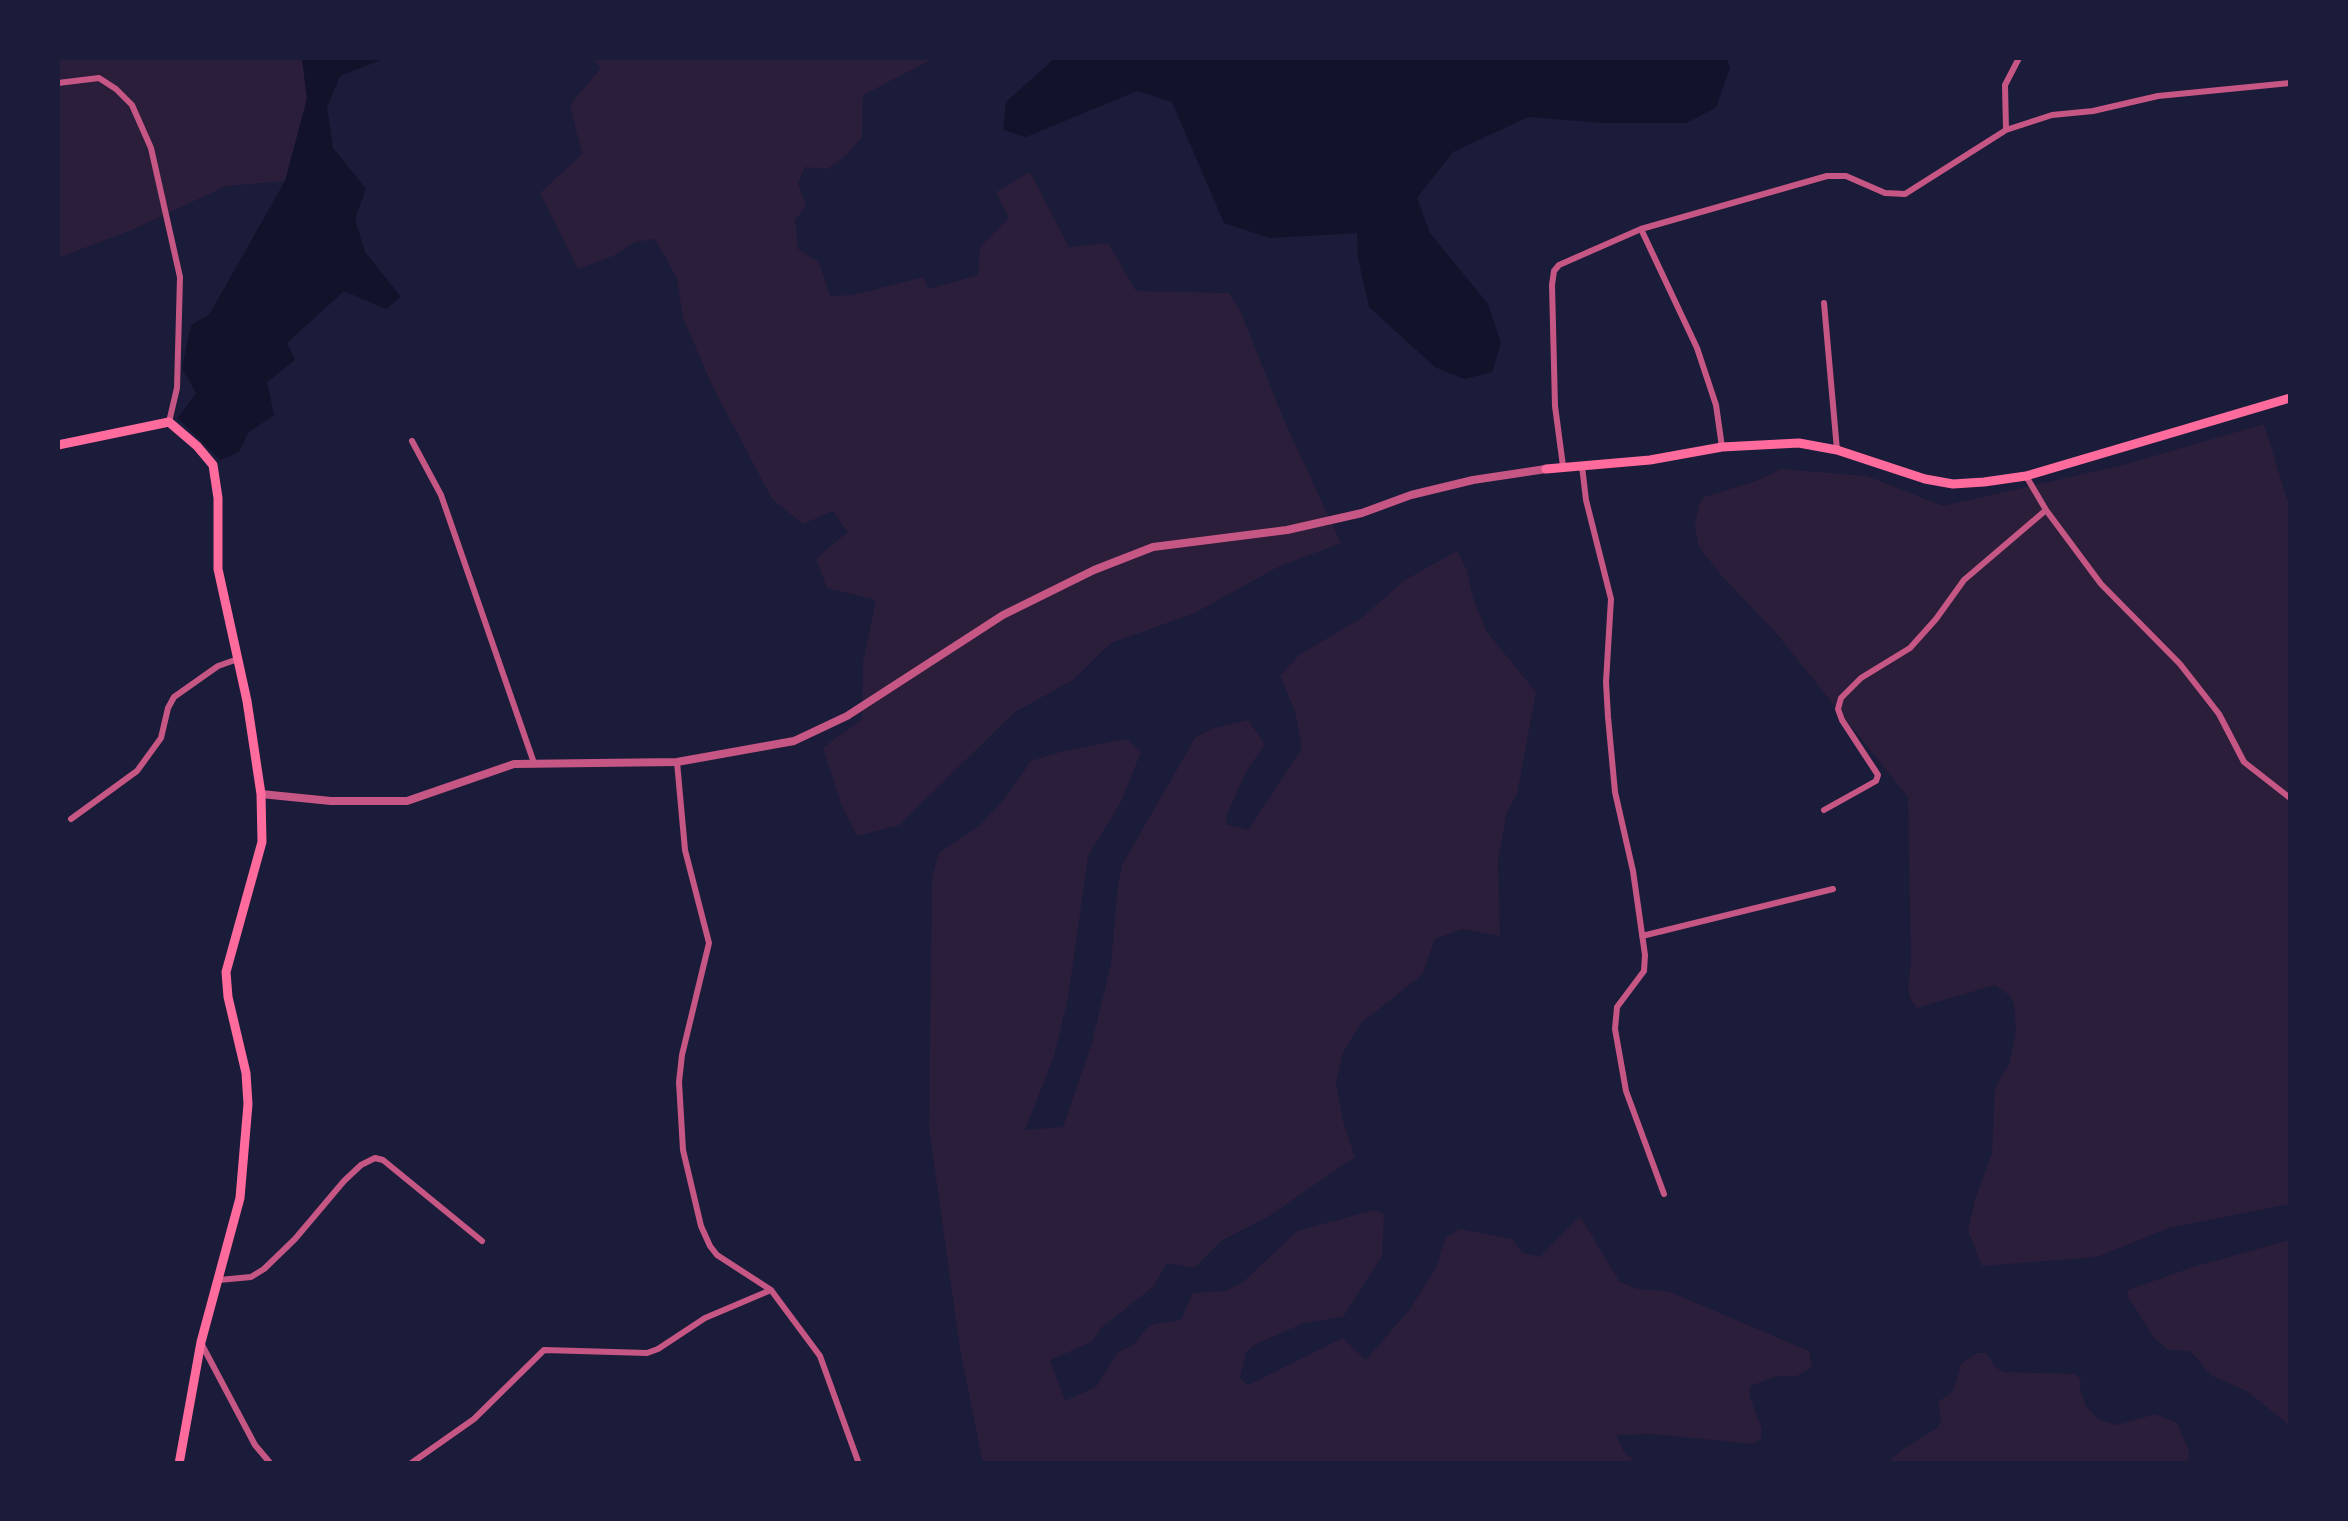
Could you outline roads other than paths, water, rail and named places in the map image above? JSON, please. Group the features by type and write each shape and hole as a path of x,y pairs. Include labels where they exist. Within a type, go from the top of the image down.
{"main road":[{"path":"1546,469 1650,460 1722,447 1799,443 1837,450 1952,484 2026,476 2290,398"},
{"path":"58,445 169,422 208,456 216,472 218,569 261,794 262,842 226,972 231,1014 244,1055 248,1104 240,1198 201,1342 179,1464"}],"street":[{"path":"2006,130 2005,85 2019,58"},
{"path":"58,82 99,78 116,89 132,106 151,148 180,277 177,388 169,422"},
{"path":"1564,466 1556,406 1554,270 1573,258 1641,229 1827,176 1846,176 1885,194 1904,194 2006,130 2052,116 2158,96 2290,83"},
{"path":"1641,229 1696,348 1716,405 1722,447"},
{"path":"1824,303 1837,450"},
{"path":"412,441 440,495 534,763"},
{"path":"1582,464 1586,500 1611,599 1606,682 1615,792 1646,955 1644,971 1617,1007 1615,1029 1626,1092 1664,1194"},
{"path":"261,794 330,801 406,802 498,767 678,762 779,744 816,733 1002,615 1094,570 1154,547 1287,530 1362,513 1411,495 1473,480 1546,469"},
{"path":"2026,476 2101,584 2190,676 2219,714 2251,770 2290,798"},
{"path":"1824,810 1876,781 1878,774 1842,720 1838,709 1842,698 1861,678 1910,648 1964,580 2046,510"},
{"path":"71,819 137,771 161,738 174,698 218,666 238,659"},
{"path":"678,762 685,850 708,943 679,1082 683,1150 701,1226 716,1255 771,1290 820,1356 858,1464"},
{"path":"1642,936 1833,889"},
{"path":"219,1280 251,1277 264,1269 296,1239 344,1182 361,1165 375,1158 384,1160 482,1240"},
{"path":"410,1464 474,1419 544,1350 647,1352 705,1318 771,1290"},
{"path":"201,1342 248,1433 272,1464"}]}
